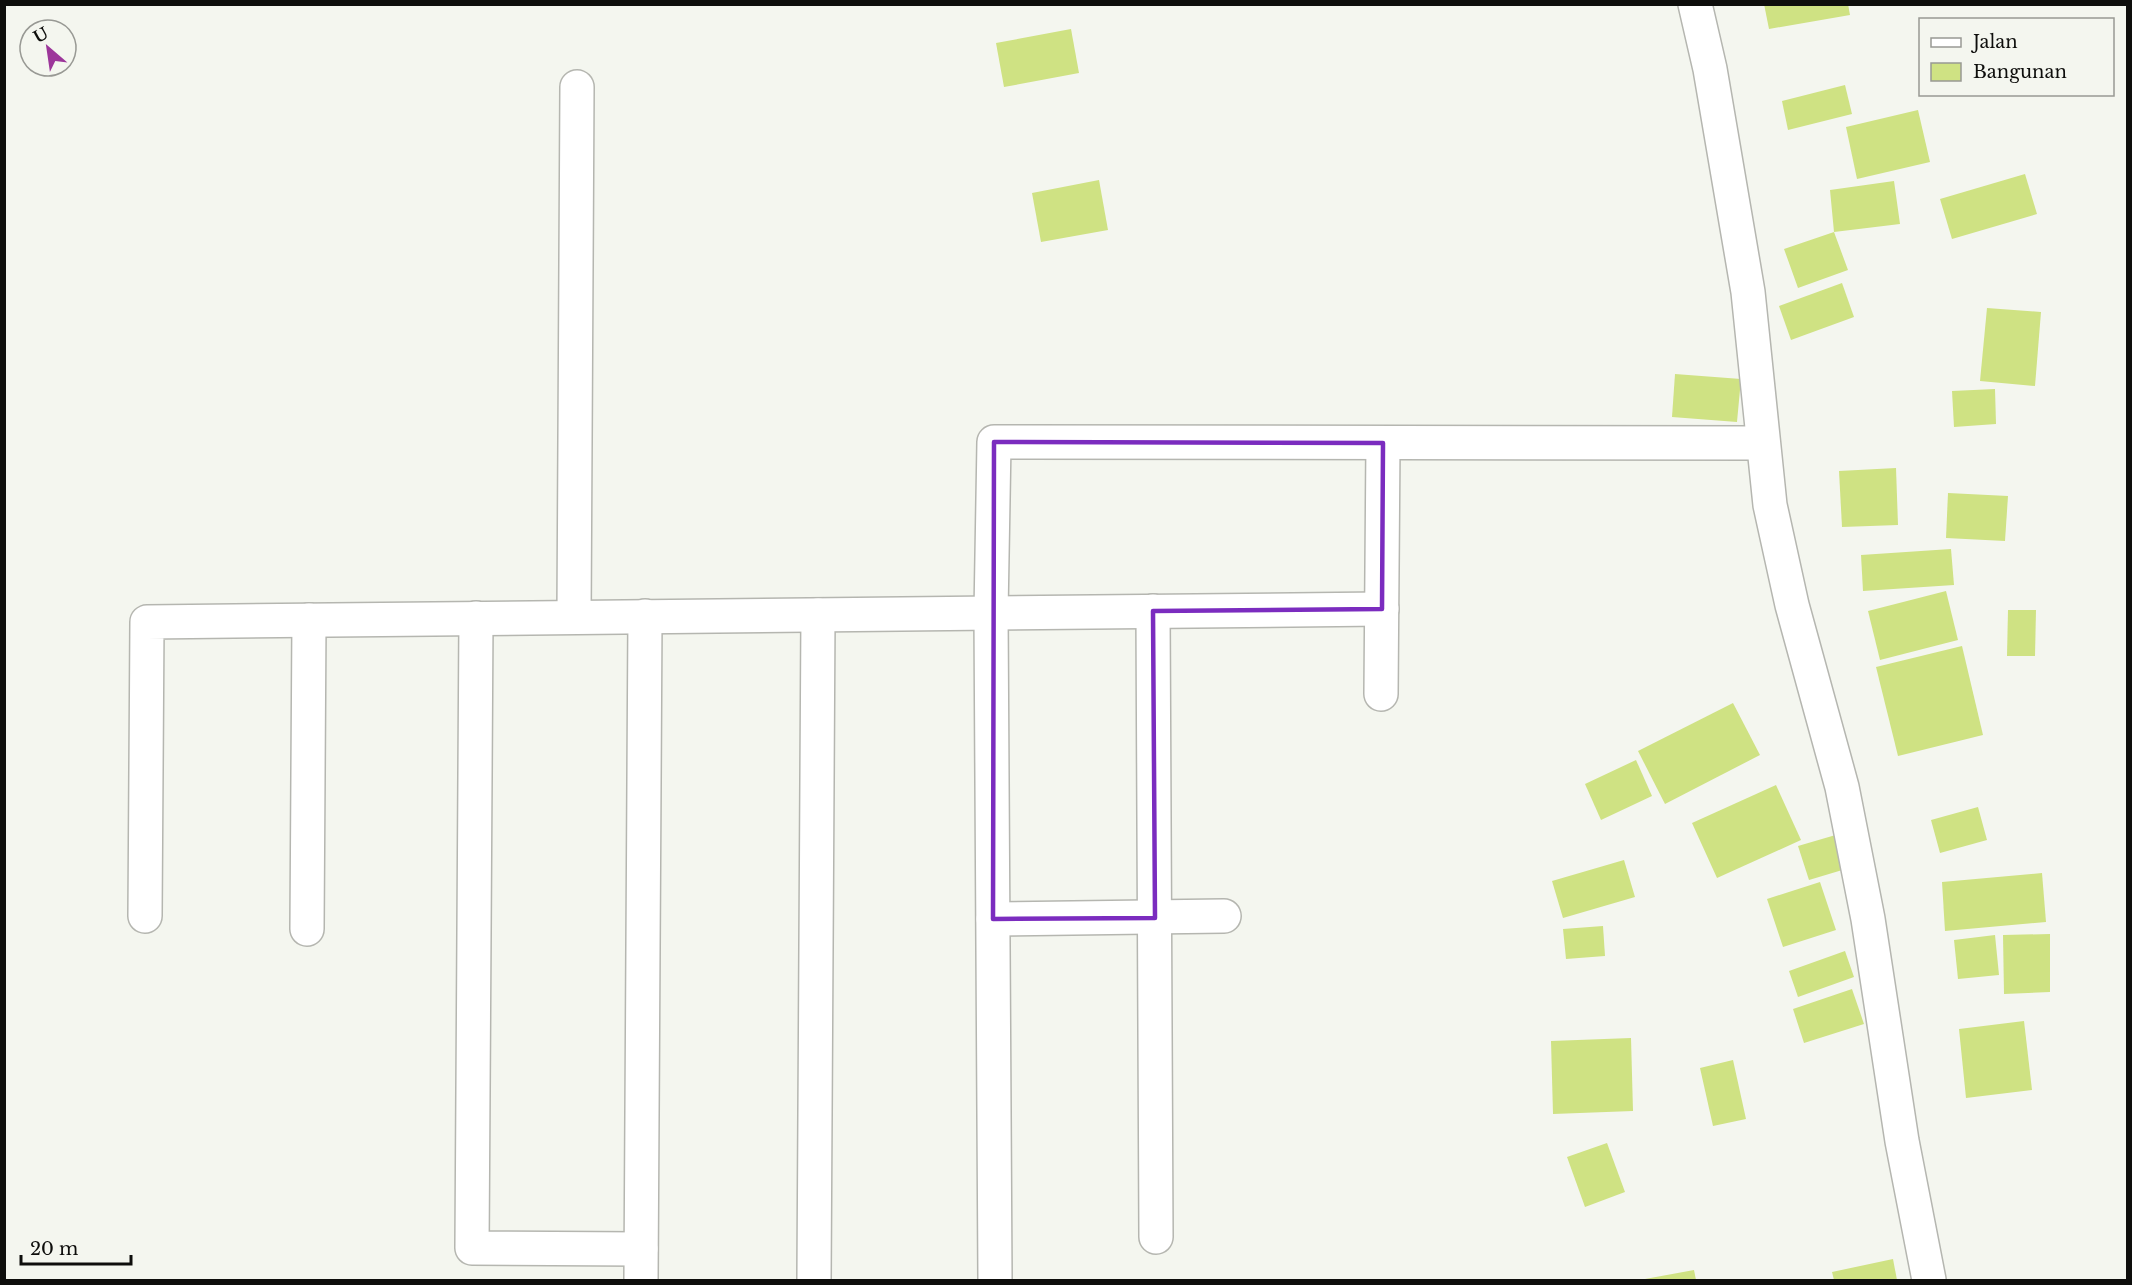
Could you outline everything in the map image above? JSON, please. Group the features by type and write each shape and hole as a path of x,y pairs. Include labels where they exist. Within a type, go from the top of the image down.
{"street":[{"path":"1695,4 1710,69 1748,292 1770,505 1792,605 1842,786 1868,919 1902,1141 1929,1281"},
{"path":"574,617 577,87"},
{"path":"995,1281 992,613 994,442 1762,443"},
{"path":"1381,694 1383,443"},
{"path":"145,916 147,622 1382,609"},
{"path":"1153,611 1156,1238"},
{"path":"814,1281 818,615"},
{"path":"476,618 472,1248 641,1265 645,616"},
{"path":"307,928 309,620"},
{"path":"993,919 1224,916"}],"highlighted area":[{"path":"994,442 1383,443 1382,609 1153,611 1155,918 993,919"}],"building":[{"path":"1764,4 1848,4 1850,15 1769,29"},
{"path":"1071,29 1079,73 1004,87 996,43"},
{"path":"1845,85 1852,114 1788,130 1782,101"},
{"path":"1918,110 1930,162 1857,179 1846,127"},
{"path":"2025,174 2037,214 1952,239 1940,199"},
{"path":"1099,180 1108,230 1041,242 1032,193"},
{"path":"1894,181 1900,224 1834,232 1830,190"},
{"path":"1834,232 1848,270 1798,288 1784,249"},
{"path":"1842,283 1854,317 1791,340 1779,306"},
{"path":"1987,308 2041,312 2035,386 1980,381"},
{"path":"1675,374 1741,379 1737,422 1672,417"},
{"path":"1995,389 1996,424 1954,427 1952,391"},
{"path":"1896,468 1898,525 1842,527 1839,471"},
{"path":"1948,493 2008,496 2005,541 1946,538"},
{"path":"1951,549 1954,585 1863,591 1861,555"},
{"path":"1946,591 1958,640 1880,660 1868,611"},
{"path":"2008,610 2036,610 2035,656 2007,656"},
{"path":"1962,646 1983,735 1898,756 1876,667"},
{"path":"1733,703 1760,755 1665,804 1638,751"},
{"path":"1636,760 1652,796 1601,820 1585,784"},
{"path":"1776,785 1801,840 1717,878 1692,823"},
{"path":"1978,807 1987,840 1940,853 1931,820"},
{"path":"1839,834 1849,868 1809,880 1798,846"},
{"path":"1624,860 1635,897 1563,918 1552,881"},
{"path":"2042,873 2046,922 1945,931 1942,882"},
{"path":"1820,882 1836,930 1783,947 1767,899"},
{"path":"1603,926 1605,956 1566,959 1563,929"},
{"path":"2050,934 2050,992 2004,994 2003,935"},
{"path":"1995,935 1999,975 1958,979 1954,940"},
{"path":"1845,951 1854,977 1798,997 1789,971"},
{"path":"1852,989 1864,1024 1804,1043 1793,1009"},
{"path":"2024,1021 2032,1090 1966,1098 1959,1029"},
{"path":"1631,1038 1633,1111 1553,1114 1551,1041"},
{"path":"1733,1060 1746,1119 1713,1126 1700,1068"},
{"path":"1607,1143 1625,1192 1585,1207 1567,1157"},
{"path":"1893,1259 1897,1280 1834,1280 1832,1272"},
{"path":"1694,1270 1696,1280 1645,1280 1645,1279"}]}
